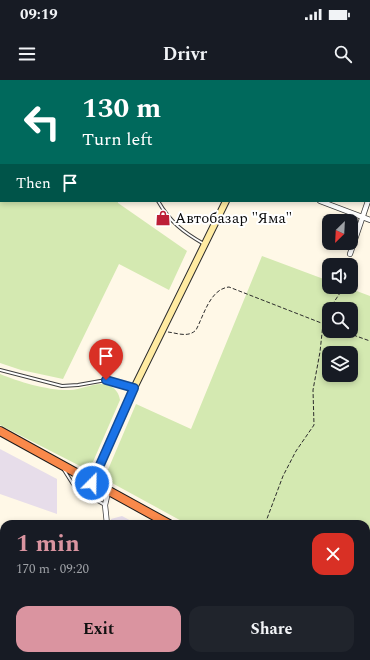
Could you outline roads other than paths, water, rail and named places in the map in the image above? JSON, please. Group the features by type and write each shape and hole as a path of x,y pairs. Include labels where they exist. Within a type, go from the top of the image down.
{"highway":[{"path":"0,432 161,520"}],"street":[{"path":"92,483 134,388 225,202"},
{"path":"322,202 370,220"},
{"path":"350,254 368,202"},
{"path":"107,520 105,505 108,492"}],"lane":[{"path":"159,202 167,217 187,235 204,244"},
{"path":"0,370 62,386 106,380 134,388"},
{"path":"63,467 76,489 105,505"}],"place":[{"name":"Автобазар \"Яма\"","path":"163,218"}]}
